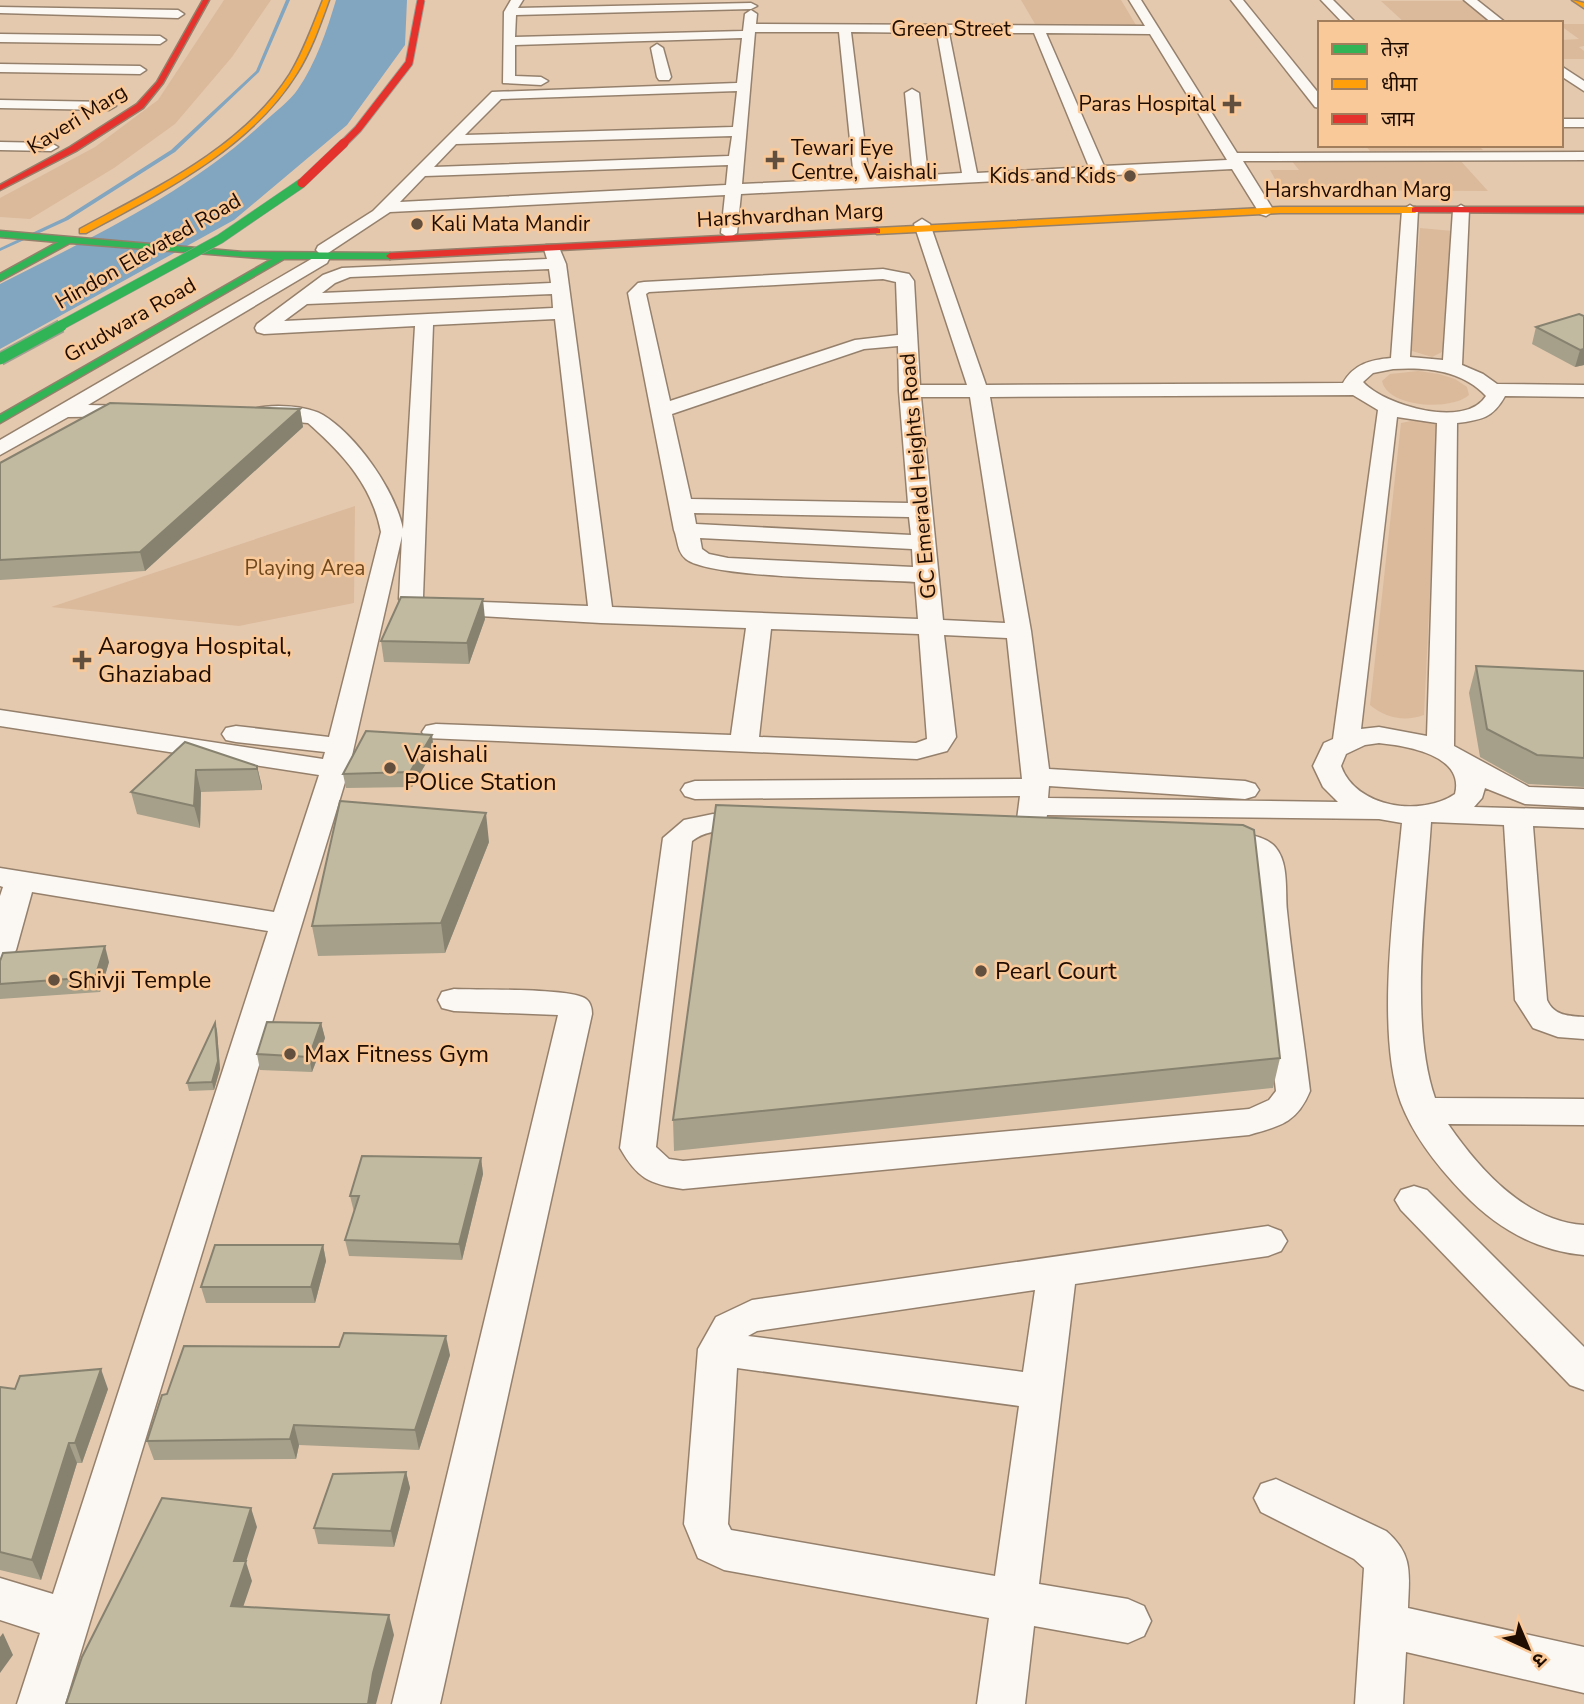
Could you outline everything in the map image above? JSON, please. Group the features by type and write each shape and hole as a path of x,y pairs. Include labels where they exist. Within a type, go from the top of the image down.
{"main road":[{"name":"Kaveri Marg","path":"0,188 83,144 140,106 160,83 206,0"},
{"path":"0,278 212,156 265,113 284,90 304,58 326,0"},
{"name":"Hindon Elevated Road","path":"0,359 220,239 304,181 358,129 409,63 421,0"},
{"path":"1574,0 1584,6"},
{"name":"Kaveri Marg","path":"0,174 51,147 118,96 140,70 182,7"},
{"path":"317,146 338,130 360,105 390,63"},
{"name":"Harshvardhan Marg","path":"235,250 555,257 1239,199 1264,207 1584,203"},
{"name":"Harshvardhan Marg","path":"1462,206 1584,210"},
{"name":"Harshvardhan Marg","path":"0,224 281,257 729,233 922,227"},
{"name":"Hindon Elevated Road","path":"136,265 198,232"},
{"name":"Harshvardhan Marg","path":"6,234 50,238 77,234"},
{"name":"Grudwara Road","path":"0,419 281,257"}],"street":[{"path":"515,4 531,0"},
{"path":"1121,0 1185,109"},
{"path":"1135,0 1225,160 1239,199"},
{"path":"1237,0 1318,101"},
{"path":"1327,0 1348,21"},
{"path":"1470,0 1497,21"},
{"path":"515,4 748,22"},
{"path":"515,4 508,79 512,82 664,77 744,81"},
{"path":"0,10 182,7"},
{"path":"513,37 748,22"},
{"path":"513,37 657,48 748,22"},
{"path":"729,233 739,131 735,104 744,81 748,22"},
{"name":"Green Street","path":"748,22 845,29 1154,30"},
{"path":"845,29 862,184"},
{"path":"942,29 970,178"},
{"path":"1038,29 1099,172"},
{"path":"0,38 160,40"},
{"path":"657,48 664,77"},
{"path":"0,68 140,70"},
{"path":"1563,72 1580,91"},
{"path":"0,449 323,254 387,207 494,96 744,81"},
{"path":"912,93 921,181"},
{"path":"0,104 118,96"},
{"path":"478,113 505,112"},
{"path":"1563,122 1584,122"},
{"path":"452,140 739,131"},
{"path":"0,146 51,147"},
{"path":"387,207 1099,172 1357,151 1584,156"},
{"path":"421,172 736,160"},
{"path":"1225,160 1264,207"},
{"path":"1451,368 1462,206"},
{"path":"1401,363 1410,207"},
{"path":"922,227 979,392 1018,631 1027,808"},
{"path":"563,313 264,328 329,279 348,272 555,257 560,288 601,616"},
{"path":"907,340 905,281 894,275 644,287 637,293 691,552 713,563 927,575"},
{"path":"301,299 560,288"},
{"name":"GC Emerald Heights Road","path":"424,321 411,599 419,607 931,628"},
{"name":"GC Emerald Heights Road","path":"436,732 917,751 937,745 942,737 909,391 907,340 862,344 663,411"},
{"path":"1401,363 1451,368 1480,379 1496,395 1495,402 1487,409 1463,416 1447,418 1417,415 1388,409 1364,398 1353,383 1360,373 1382,365 1401,363"},
{"path":"909,391 1356,389"},
{"path":"1492,390 1584,391"},
{"path":"1346,742 1388,409"},
{"path":"64,411 161,412"},
{"path":"0,700 252,736 338,752 392,532 390,512 376,482 315,419 287,414 231,413"},
{"path":"1447,418 1449,755 1471,780 1471,793 1464,803 1449,811 1411,814 1363,804 1339,789 1331,778 1327,766 1334,749 1359,738 1396,736 1449,755 1506,788 1525,795 1584,798"},
{"path":"681,506 920,510"},
{"path":"685,530 924,543"},
{"path":"744,744 758,622"},
{"path":"931,628 1018,631"},
{"path":"0,718 335,769 41,1704"},
{"path":"1027,808 1297,793 1322,788 1331,778"},
{"path":"695,790 1027,808 1584,819"},
{"path":"1027,808 1083,837"},
{"path":"1411,814 1406,931 1407,1017 1410,1074 1423,1111 1454,1161 1518,1219 1546,1233 1584,1240"},
{"path":"1518,817 1531,1000 1535,1013 1556,1026 1584,1028"},
{"path":"781,824 712,821 686,830 678,838 638,1147 647,1164 663,1173 683,1175 1249,1122 1276,1115 1288,1104 1293,1091 1265,852 1243,842 1189,841"},
{"path":"0,950 10,878 286,924"},
{"path":"416,1704 575,1014 575,1007 568,1004 454,1000"},
{"path":"1423,1111 1584,1112"},
{"path":"1414,1200 1584,1373"},
{"path":"1128,1621 724,1550 714,1544 706,1524 718,1349 725,1332 737,1322 752,1316 1268,1241"},
{"path":"1001,1704 1057,1272"},
{"path":"718,1349 1041,1392"},
{"path":"1276,1498 1370,1545 1385,1558 1387,1570 1380,1704"},
{"path":"0,1599 67,1620"},
{"path":"1385,1625 1584,1670"}],"green space":[{"path":"224,0 271,0 232,57 175,124 114,168 30,219 0,217 0,198 95,147 158,100"},
{"path":"1021,0 1121,0 1139,30 1038,29"},
{"path":"1381,1 1466,1 1491,21 1403,21"},
{"path":"1563,24 1584,24 1584,46 1579,47 1584,51 1584,59 1563,59 1563,40 1579,39 1563,27"},
{"path":"1367,147 1480,147 1483,150 1370,151"},
{"path":"1458,158 1488,191 1281,190 1270,170 1299,170 1291,160"},
{"path":"1420,228 1453,231 1444,351 1432,357 1412,351 1411,348"},
{"path":"1418,371 1455,379 1467,387 1469,395 1460,400 1435,405 1407,402 1387,390 1382,381 1390,374"},
{"path":"1416,420 1438,425 1424,715 1403,718 1382,713 1370,705 1401,423"},
{"name":"Playing Area","path":"355,506 354,603 239,626 51,607"}],"water":[{"path":"336,0 407,0 405,45 347,125 234,220 0,349 0,284 138,212 204,171 235,147 298,89 316,57"}],"building":[{"path":"1579,314 1584,316 1584,349 1580,350 1536,327"},
{"path":"110,403 300,409 140,552 0,560 0,463"},
{"path":"401,597 483,599 467,643 381,641"},
{"path":"1476,666 1584,671 1584,758 1537,755 1487,729"},
{"path":"366,731 432,735 410,772 343,774"},
{"path":"185,742 257,766 257,769 196,770 194,806 131,792"},
{"path":"340,801 486,813 441,923 312,926"},
{"name":"Pearl Court","path":"716,805 1243,825 1254,830 1280,1058 673,1120"},
{"path":"105,946 95,977 0,984 0,961 3,953"},
{"path":"267,1022 321,1023 309,1057 257,1054"},
{"path":"215,1023 218,1061 212,1082 187,1083"},
{"path":"362,1156 481,1158 459,1244 345,1240 359,1196 350,1196"},
{"path":"215,1245 323,1245 311,1287 201,1287"},
{"path":"344,1333 446,1336 415,1430 294,1425 290,1439 147,1441 162,1395 167,1394 184,1346 339,1347"},
{"path":"101,1369 75,1443 69,1443 32,1560 0,1552 0,1387 15,1389 20,1376"},
{"path":"406,1472 391,1531 314,1528 333,1474"},
{"path":"162,1498 251,1508 234,1561 246,1561 231,1606 389,1615 373,1673 368,1704 66,1704 82,1657"}],"waterway":[{"path":"0,250 66,219 173,151 258,71 288,0"}],"traffic: fast":[{"path":"0,359 220,239 302,183"},
{"path":"0,234 243,255 390,256"},
{"path":"0,278 69,240"},
{"path":"0,420 281,257"}],"traffic: slow":[{"path":"83,231 166,185 244,130 267,108 299,64 326,0"},
{"path":"1575,0 1584,6"},
{"path":"877,231 1280,210 1415,210"}],"traffic: jam":[{"path":"0,188 73,149 140,106 160,83 206,0"},
{"path":"302,183 358,129 409,63 421,0"},
{"path":"1415,210 1584,210"},
{"path":"390,256 877,231"}],"place":[{"name":"Paras Hospital","path":"1232,104"},
{"name":"Tewari Eye Centre, Vaishali","path":"775,160"},
{"name":"Kids and Kids","path":"1130,176"},
{"name":"Kali Mata Mandir","path":"417,224"},
{"name":"Aarogya Hospital, Ghaziabad","path":"82,660"},
{"name":"Vaishali POlice Station","path":"390,768"},
{"name":"Pearl Court","path":"981,971"},
{"name":"Shivji Temple","path":"54,980"},
{"name":"Max Fitness Gym","path":"290,1054"}]}
